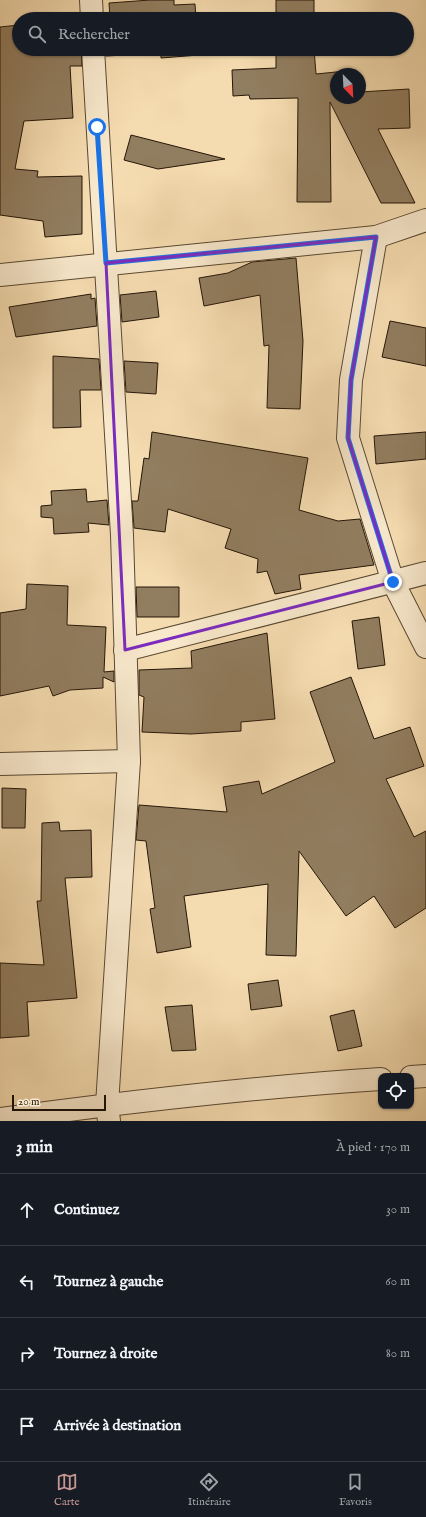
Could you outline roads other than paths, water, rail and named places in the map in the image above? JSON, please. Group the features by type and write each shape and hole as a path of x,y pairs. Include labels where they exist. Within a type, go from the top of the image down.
{"street":[{"path":"91,0 92,12"},
{"path":"93,56 122,535 129,761 108,1113"},
{"path":"0,275 106,263 376,237 426,220"},
{"path":"376,237 351,380 348,438 393,582 426,647"},
{"path":"125,650 426,573"},
{"path":"0,764 129,761"},
{"path":"414,1077 426,1076"},
{"path":"0,1120 108,1113 378,1079"}]}
